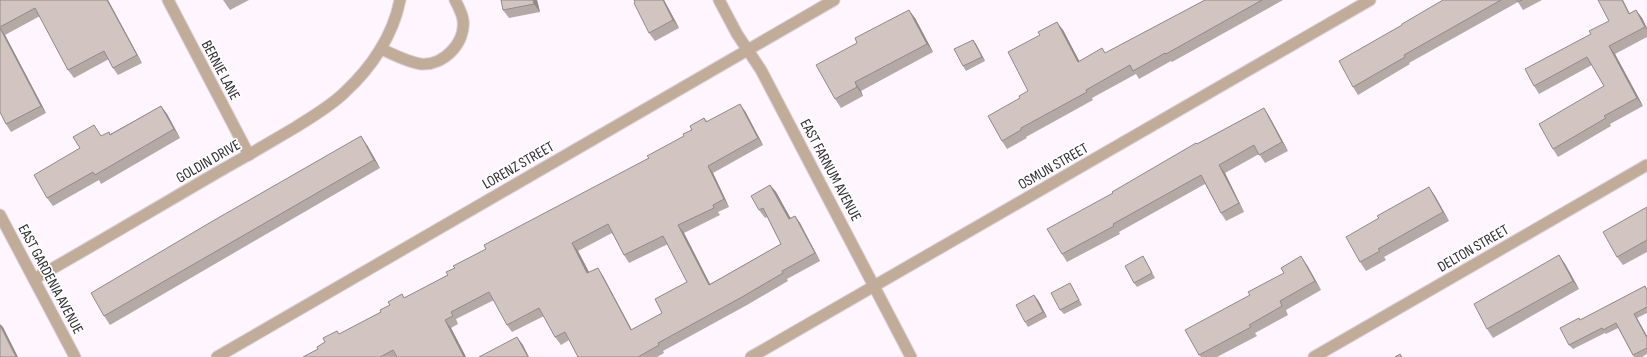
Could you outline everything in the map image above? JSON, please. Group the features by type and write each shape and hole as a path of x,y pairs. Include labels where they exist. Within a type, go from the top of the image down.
{"street":[{"name":"BERNIE LANE","path":"168,0 249,155"},
{"name":"GOLDIN DRIVE","path":"34,279 249,155 335,102 369,68 381,49 399,7 400,0"},
{"path":"381,49 421,64 433,63 444,58 453,50 462,32 463,20 455,0"},
{"name":"EAST FARNUM AVENUE","path":"719,0 737,34 761,70 912,357"},
{"name":"LORENZ STREET","path":"217,357 834,0"},
{"name":"OSMUN STREET","path":"751,357 1370,0"},
{"name":"DELTON STREET","path":"1314,357 1647,164"},
{"name":"EAST GARDENIA AVENUE","path":"0,215 74,357"}],"building":[{"path":"0,0 107,0 137,55 113,68 104,51 68,70 35,8 0,27"},
{"path":"501,0 533,0 534,4 503,10"},
{"path":"634,0 663,0 673,20 649,33 634,3"},
{"path":"1205,0 1262,0 1133,71 1130,65 1086,90 1087,92 1021,128 1021,130 1002,141 988,116 1020,98 1019,96 1028,91 1008,52 1040,35 1038,32 1057,22 1078,62 1102,48 1105,53"},
{"path":"1443,0 1501,0 1404,55 1405,57 1353,87 1339,61"},
{"path":"1598,0 1622,0 1629,14 1636,10 1645,27 1609,46 1637,98 1604,116 1606,118 1553,149 1539,124 1604,86 1587,57 1534,86 1525,69 1591,34 1589,31 1609,21"},
{"path":"909,10 927,44 855,82 857,87 835,99 816,65 857,43 855,38"},
{"path":"0,28 41,106 6,124 0,112"},
{"path":"973,40 982,57 963,66 954,49"},
{"path":"740,104 758,138 708,166 724,199 713,205 714,208 678,225 709,285 781,244 763,208 759,210 751,196 770,185 789,219 795,216 815,253 782,271 783,273 742,297 658,343 659,345 638,357 578,357 565,332 555,337 539,308 507,325 489,292 451,312 453,316 445,320 464,357 397,357 393,350 380,357 303,357 318,349 317,347 325,342 323,338 337,331 339,334 381,312 380,310 390,305 388,302 402,294 404,298 448,275 446,272 455,268 453,266 486,249 484,245 649,158 647,156 684,136 683,134 692,130 690,126 704,118 706,122","holes":["608,224 624,255 663,236 687,282 655,299 662,313 631,330 598,268 587,273 572,243"]},
{"path":"161,106 174,129 95,175 93,172 47,198 34,175 80,148 73,137 94,125 101,136 109,132 110,135"},
{"path":"1264,108 1282,142 1259,155 1254,145 1219,165 1239,203 1221,213 1201,175 1113,224 1114,226 1062,254 1047,229 1113,193 1112,192 1196,143 1197,144"},
{"path":"361,136 374,160 104,316 91,293"},
{"path":"1429,187 1443,212 1378,249 1380,251 1360,262 1346,237 1379,218 1377,216"},
{"path":"1647,207 1647,240 1617,257 1603,232"},
{"path":"1559,255 1573,281 1487,329 1474,304"},
{"path":"1143,256 1152,273 1134,283 1125,266"},
{"path":"1301,256 1315,281 1280,301 1282,306 1249,325 1251,327 1199,355 1185,330 1250,295 1248,292 1284,273 1281,268"},
{"path":"1070,283 1079,300 1060,310 1051,293"},
{"path":"1645,286 1647,290 1647,307 1634,314 1647,338 1647,348 1633,355 1616,323 1603,330 1602,328 1569,345 1560,328 1579,318 1580,320"},
{"path":"1034,295 1043,312 1025,322 1016,305"},
{"path":"0,325 16,357 0,357"},
{"path":"517,337 528,357 479,357"},
{"path":"1400,354 1402,357 1395,357"}]}
